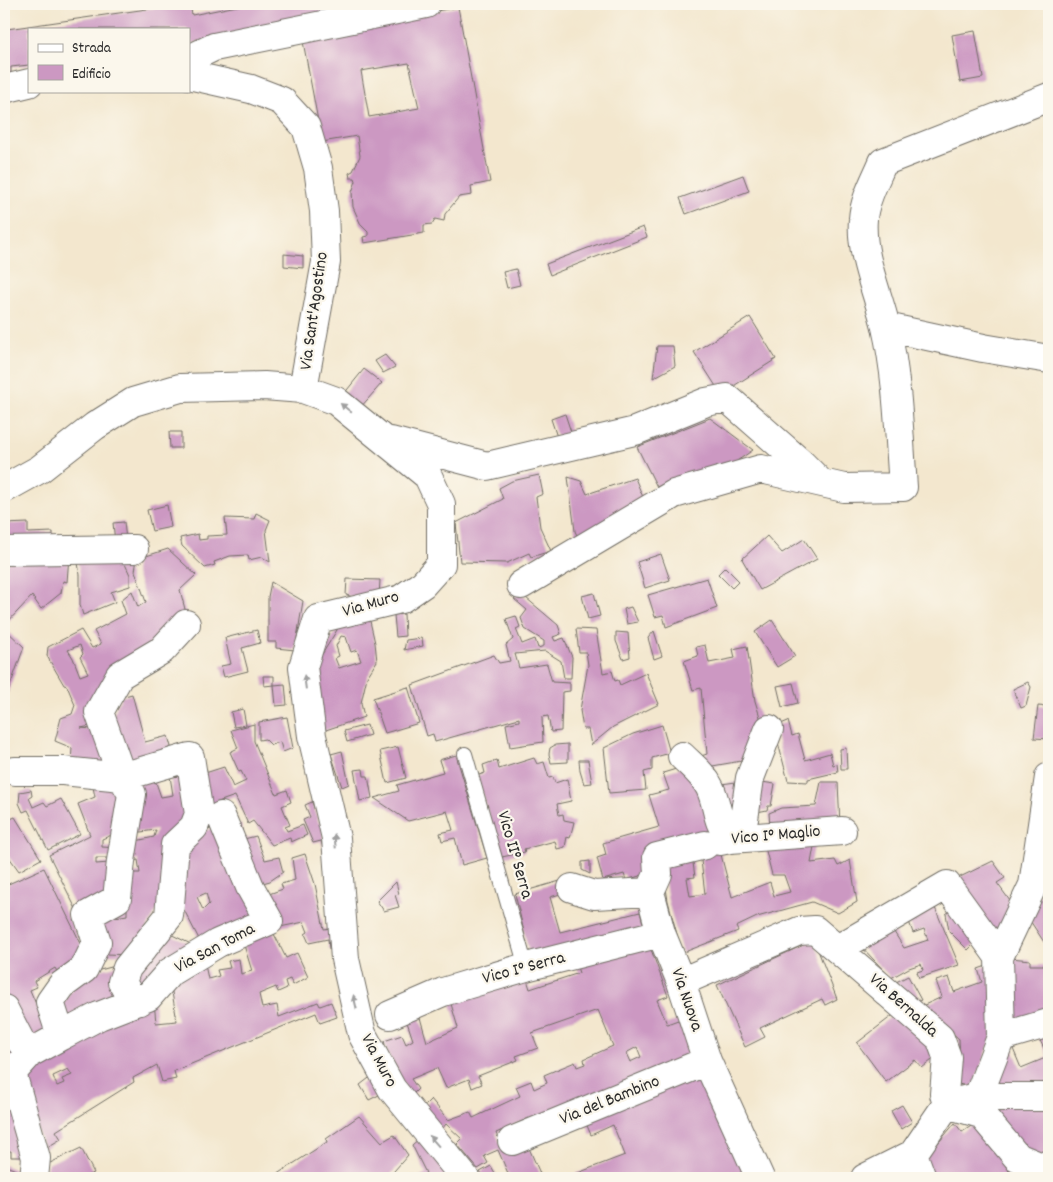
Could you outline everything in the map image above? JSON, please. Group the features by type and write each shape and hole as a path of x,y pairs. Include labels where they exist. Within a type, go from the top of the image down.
{"street":[{"path":"190,59 214,47 426,4"},
{"name":"Via Sant'Agostino","path":"190,75 251,89 282,101 306,126 318,168 324,211 326,262 303,389"},
{"path":"4,89 28,83"},
{"path":"521,585 674,494 761,470 844,488 903,487 896,386 886,327 868,267 863,219 871,190 883,162 1049,97"},
{"path":"886,327 983,348 1049,358"},
{"name":"Via Muro","path":"4,490 40,469 95,426 133,402 180,388 264,386 303,389 336,401 428,476 442,504 440,564 423,584 401,599 318,619 303,667 312,736 336,838 338,887 345,959 362,1034 392,1089 465,1178"},
{"path":"383,438 487,466 634,430 706,402 727,398 820,482"},
{"path":"4,551 134,549"},
{"path":"61,1036 50,1002 62,985 84,969 97,942 88,916 117,899 132,794 122,777 99,712 120,675 162,650 186,624"},
{"path":"716,843 744,820 750,778 769,729"},
{"path":"682,756 700,774 710,789 720,825 716,843"},
{"path":"15,770 63,771 122,777 190,757 199,814 194,827 176,845 169,916 127,968 122,982 128,993 140,1001"},
{"path":"978,1097 1001,1037 999,957 1041,879 1049,777"},
{"name":"Via San Toma","path":"34,1178 36,1158 12,1073 30,1053 98,1016 148,997 170,972 218,943 269,921 250,887 221,816"},
{"name":"Vico I° Maglio","path":"650,892 658,874 657,856 716,843 842,831"},
{"path":"839,948 947,885 999,957"},
{"path":"572,888 594,895 650,892"},
{"name":"Via Nuova","path":"650,892 661,933 681,982 707,1061 760,1178"},
{"name":"Via Bernalda","path":"681,982 798,930 815,930 839,948 940,1038 947,1057 944,1094 947,1104"},
{"name":"Vico I° Serra","path":"390,1015 443,992 526,967 661,933"},
{"path":"4,1009 21,1042 30,1053"},
{"path":"1001,1037 1049,1023"},
{"name":"Via del Bambino","path":"512,1141 707,1061"},
{"path":"947,1104 978,1097 1049,1098"},
{"path":"865,1178 918,1166 947,1104"},
{"path":"947,1104 980,1114 1017,1157 1049,1170"}],"lane":[{"name":"Vico II° Serra","path":"465,754 526,967"}],"building":[{"path":"182,4 190,4 192,15 247,4 329,4 331,14 190,44 190,28 28,28 28,65 11,67 11,76 4,77 4,36 7,36 7,29"},
{"path":"458,7 490,182 471,186 472,195 459,197 445,214 444,221 435,219 432,224 424,225 424,233 364,243 363,237 368,236 368,232 361,225 353,207 352,192 356,181 355,178 350,178 349,173 353,171 360,156 357,136 322,142 302,36","holes":["409,63 419,108 369,117 361,71"]},
{"path":"975,31 983,78 960,82 952,35"},
{"path":"743,175 749,191 686,214 680,198"},
{"path":"643,227 647,237 550,275 546,264"},
{"path":"284,254 303,256 303,268 284,266"},
{"path":"516,269 520,285 507,288 503,272"},
{"path":"750,317 776,359 721,394 694,352"},
{"path":"657,346 673,346 675,366 653,378"},
{"path":"385,355 395,367 383,373 375,361"},
{"path":"364,369 382,383 360,408 343,395"},
{"path":"565,414 571,432 557,437 551,419"},
{"path":"710,418 753,450 731,465 666,490 663,484 657,487 637,447"},
{"path":"169,432 181,432 181,448 170,448"},
{"path":"539,475 543,494 536,497 540,527 551,551 531,557 529,553 507,563 460,562 456,523 503,499 499,488 512,481"},
{"path":"568,477 581,481 587,494 635,478 645,502 581,545 575,531"},
{"path":"167,505 171,527 152,531 147,510"},
{"path":"256,513 270,520 266,530 270,562 262,557 249,560 248,555 230,556 214,562 215,565 205,568 182,546 180,538 198,534 199,540 207,539 207,536 227,535 225,518 254,519"},
{"path":"124,522 126,540 115,542 113,523"},
{"path":"28,523 28,533 53,532 53,539 4,547 4,524"},
{"path":"767,536 782,553 804,539 817,559 760,590 742,559"},
{"path":"168,549 196,575 180,590 186,613 135,656 100,724 81,728 102,730 114,764 71,763 72,748 55,741 61,718 72,714 75,705 67,686 64,685 47,656 48,647 81,630 92,648 101,644 94,631 126,614 121,600 132,591 138,607 146,602 135,571 137,559","holes":["80,645 83,654 80,657 88,673 80,676 68,650"]},
{"path":"661,554 670,580 645,588 637,562"},
{"path":"121,555 130,575 130,586 111,592 115,602 83,615 80,605 80,575 77,557"},
{"path":"69,556 67,582 63,581 61,593 41,609 32,596 4,626 4,565 15,559"},
{"path":"725,567 739,581 732,588 718,574"},
{"path":"707,578 717,608 666,627 663,615 655,617 648,595"},
{"path":"347,579 380,580 379,597 364,600 346,595"},
{"path":"271,582 303,601 295,650 276,648 276,642 268,642 268,597"},
{"path":"519,592 558,625 561,634 553,637 555,641 564,638 572,657 571,678 564,678 561,661 545,651 515,654 519,668 547,664 552,682 570,683 570,691 562,692 561,731 551,732 548,716 542,717 543,742 510,747 506,724 519,721 519,718 435,742 433,734 427,736 412,685 494,655 499,663 510,661 506,645 513,639 506,619 516,616 520,627 516,629 522,644 535,639 538,648 544,646 544,641 525,629 521,618 527,610 514,599"},
{"path":"594,593 600,616 588,619 582,596"},
{"path":"631,607 638,622 627,624 624,609"},
{"path":"404,614 405,636 396,637 394,615"},
{"path":"369,617 377,661 367,677 361,703 364,717 323,731 316,711 318,661 340,625","holes":["341,636 346,637 351,652 357,650 361,661 339,668 335,658 339,656 336,646"]},
{"path":"772,620 795,656 777,667 755,632"},
{"path":"4,628 24,647 4,703"},
{"path":"576,629 596,630 603,673 612,671 615,681 618,680 620,685 646,673 659,704 613,727 591,745 588,729 583,729 580,710 588,665 586,652 579,652"},
{"path":"257,630 260,643 242,648 248,671 224,677 221,666 231,664 225,638"},
{"path":"654,631 662,656 654,659 648,638"},
{"path":"616,632 628,633 630,657 623,659 616,641"},
{"path":"422,638 423,646 404,650 406,640"},
{"path":"705,645 709,663 735,658 733,649 747,646 755,701 760,717 755,742 747,760 701,768 692,759 707,754 701,688 693,690 684,661 698,656 696,647"},
{"path":"263,676 274,676 274,685 264,686"},
{"path":"1028,682 1031,687 1026,706 1021,708 1013,689"},
{"path":"793,683 798,703 782,707 777,686"},
{"path":"285,684 287,705 276,706 274,685"},
{"path":"408,687 419,723 385,733 373,698"},
{"path":"132,694 145,742 168,736 173,754 129,768 113,715 121,697"},
{"path":"1038,706 1049,707 1049,739 1034,738"},
{"path":"243,709 246,725 234,727 231,712"},
{"path":"287,717 293,748 283,752 280,742 271,745 265,739 259,740 259,722"},
{"path":"788,721 792,736 798,734 805,760 830,753 833,765 837,764 838,772 808,779 808,782 788,781 774,727"},
{"path":"254,724 254,741 276,794 287,790 291,802 282,806 290,825 285,827 287,831 303,825 307,835 291,842 290,838 272,845 253,821 248,824 235,796 215,803 215,810 204,813 199,775 224,767 233,787 246,781 241,771 239,772 230,752 238,748 231,730"},
{"path":"367,725 370,735 347,742 344,731"},
{"path":"662,725 670,753 652,758 652,770 644,772 646,790 609,793 604,748 633,734"},
{"path":"568,744 568,762 551,763 550,748 555,745"},
{"path":"398,747 406,778 387,783 380,751"},
{"path":"846,748 847,769 841,769 840,749"},
{"path":"342,751 349,784 342,787 331,754"},
{"path":"456,755 487,858 462,865 455,838 442,841 440,833 453,830 447,811 408,821 374,798 399,791 397,785 443,772 439,760"},
{"path":"534,758 537,764 544,762 549,778 553,777 555,783 567,779 571,801 557,804 559,815 563,814 564,820 574,822 570,838 567,837 565,847 557,849 555,841 524,849 525,852 502,857 476,776 485,773 483,765 497,760 499,769"},
{"path":"579,760 588,760 592,783 584,784"},
{"path":"188,766 191,822 178,822 170,844 167,892 132,955 106,954 93,917 109,918 127,915 127,861 136,841 154,837 156,830 133,833 141,776 153,774 161,797 173,795 169,770","holes":["138,860 140,873 133,873 133,861"]},
{"path":"686,766 702,785 718,835 709,837 713,849 719,847 732,897 770,882 774,896 790,892 784,875 772,875 764,843 822,834 823,840 815,841 811,863 835,860 838,866 850,860 857,902 838,913 812,902 757,917 736,927 738,931 682,953 668,901 662,863 665,860 692,856 695,877 687,878 690,896 705,894 700,852 706,851 704,839 684,845 683,841 647,852 653,872 626,880 624,874 603,880 597,858 606,855 603,843 659,827 649,795 669,790 663,773"},
{"path":"363,769 364,776 368,776 372,798 360,801 354,770"},
{"path":"91,777 115,783 118,799 119,832 102,839 102,847 118,848 118,858 96,858 96,864 109,863 114,895 78,913 49,855 90,835 78,804 95,797"},
{"path":"743,781 740,810 729,813 714,785"},
{"path":"755,781 775,784 771,806 768,806 767,810 757,812"},
{"path":"821,782 838,782 840,826 770,827 769,813 781,808 816,806"},
{"path":"31,790 32,796 29,798 33,807 44,802 47,806 61,799 80,834 48,850 28,810 23,812 19,803 20,792"},
{"path":"312,802 319,823 323,823 323,848 321,841 313,843 303,820 310,817 305,805"},
{"path":"15,817 41,859 19,871 4,850 4,822"},
{"path":"241,824 244,839 256,836 265,860 279,857 283,872 270,881 255,885 232,826"},
{"path":"220,826 261,919 201,943 180,902 179,850 198,833","holes":["206,893 209,904 203,910 197,897"]},
{"path":"305,854 315,884 324,929 331,928 335,949 329,949 328,939 309,943 305,934 308,932 304,922 280,927 269,894 283,889 281,884 295,880 292,858"},
{"path":"590,861 590,874 582,870 582,862"},
{"path":"993,861 1005,878 997,883 1018,912 1000,942 958,878"},
{"path":"44,868 82,946 92,943 60,977 55,968 34,981 37,987 30,990 47,1030 24,1040 4,999 4,886"},
{"path":"560,881 564,893 550,897 560,932 640,912 645,931 530,957 515,894"},
{"path":"396,882 399,894 395,895 399,907 384,911 377,901"},
{"path":"1047,886 1049,891 1049,939 1044,942 1025,913"},
{"path":"933,903 959,965 919,978 917,972 923,970 921,964 891,978 857,942 889,924 904,948 928,940 924,929 913,933 906,913"},
{"path":"954,908 980,938 968,950 949,931 946,914"},
{"path":"271,928 286,958 297,953 308,977 293,985 290,979 285,981 287,988 278,992 276,987 259,994 262,1008 277,1005 279,1017 318,1002 320,1006 331,1002 337,1017 320,1023 316,1013 174,1071 176,1079 162,1082 157,1065 133,1078 134,1082 56,1131 61,1139 44,1149 18,1075 38,1052 154,1001 156,1023 177,1021 170,981 204,960 208,979 219,976 217,970 230,968 228,961 239,959 241,974 252,971 243,942","holes":["68,1069 72,1075 62,1079 64,1083 57,1086 53,1076"]},
{"path":"162,930 199,948 144,994 126,982"},
{"path":"814,940 837,999 825,1005 822,999 760,1028 765,1037 745,1047 717,985"},
{"path":"649,944 668,996 657,1000 667,1024 678,1020 695,1062 533,1127 529,1118 496,1133 502,1148 525,1139 542,1178 510,1178 498,1150 484,1156 488,1163 478,1169 457,1144 462,1139 446,1124 442,1129 424,1111 425,1105 431,1099 448,1120 470,1112 473,1118 520,1096 516,1087 531,1081 534,1089 547,1083 544,1075 575,1062 577,1067 585,1064 584,1059 613,1046 598,1010 532,1033 538,1048 516,1056 518,1060 478,1076 482,1084 472,1088 469,1079 446,1088 437,1068 411,1079 418,1089 410,1097 387,1052 384,1041 402,1035 406,1044 413,1040 405,1016 419,1014 427,1042 458,1028 449,997 525,973 530,989 579,973 575,961","holes":["637,1047 641,1057 630,1062 626,1053"]},
{"path":"1011,958 1030,960 1030,965 1044,965 1049,980 1049,1017 1008,1025"},
{"path":"992,964 992,1038 973,1087 958,1084 960,1063 959,1039 922,1006 942,997 936,981 949,977 954,992 982,982 978,969"},
{"path":"119,965 119,986 104,1005 61,1019 61,1007 81,975"},
{"path":"908,976 921,1000 916,1003 896,982"},
{"path":"901,1009 937,1056 922,1068 915,1060 886,1082 857,1043"},
{"path":"4,1027 21,1058 4,1071"},
{"path":"1049,1028 1049,1091 993,1088 1011,1044 1021,1068 1048,1057 1037,1034"},
{"path":"700,1070 745,1170 732,1178 577,1178 575,1174 625,1155 613,1125 591,1135 583,1116"},
{"path":"4,1075 28,1157 11,1157 11,1151 4,1151"},
{"path":"373,1075 385,1092 369,1100 360,1085"},
{"path":"980,1102 1049,1103 1049,1163 1024,1152"},
{"path":"902,1105 912,1122 901,1129 891,1111"},
{"path":"359,1116 382,1142 394,1135 408,1155 388,1178 271,1178 327,1142 326,1139"},
{"path":"979,1121 1013,1178 930,1178 923,1161 955,1123 962,1132"},
{"path":"421,1137 456,1178 417,1178 426,1173 412,1145"},
{"path":"81,1148 94,1173 81,1178 42,1178 48,1164"},
{"path":"4,1165 18,1171 18,1178 4,1178"},
{"path":"491,1166 498,1178 484,1178 480,1172"}]}
